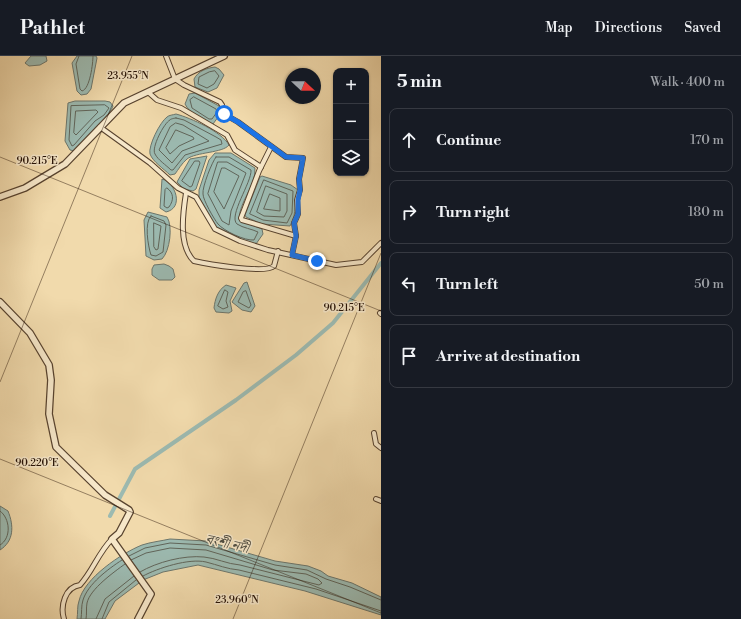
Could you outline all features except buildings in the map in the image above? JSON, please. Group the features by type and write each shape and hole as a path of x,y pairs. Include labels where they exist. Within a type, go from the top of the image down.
{"street":[{"path":"166,56 175,79 184,85 220,102 224,114 238,122 286,157 303,158 299,180 300,188 298,214 294,223 296,236 292,255"},
{"path":"0,197 25,188 65,164 124,103 224,56"},
{"path":"148,92 157,100 181,108 227,135 235,150 261,167"},
{"path":"100,127 125,143 186,193 196,196 215,229 240,241 278,252 336,265 354,264 364,261 381,242"},
{"path":"271,147 261,167 241,218 242,220 296,236"},
{"path":"186,193 182,216 185,246 190,257 194,261 242,268 269,269 274,266 278,252"},
{"path":"0,302 30,333 49,365 51,380 49,414 56,447 106,495 130,512 119,533 113,541 102,550 92,571 80,585 73,586 69,589 62,604 64,619"},
{"path":"374,433 376,444 381,448"},
{"path":"113,541 152,595 145,604 138,619"}],"water":[{"path":"31,56 46,56 47,61 40,65 29,66 25,63"},
{"path":"77,56 96,56 97,58 91,89 87,94 81,95 77,91 72,63"},
{"path":"215,67 224,75 217,88 208,92 195,87 194,79 200,72"},
{"path":"195,93 219,106 221,113 213,124 205,122 197,117 185,104 189,94"},
{"path":"75,101 105,101 110,102 113,106 102,121 75,151 70,150 65,141 68,103"},
{"path":"176,114 198,122 220,135 229,145 221,150 197,155 187,159 183,162 175,174 170,175 154,160 150,154 150,150 155,134 161,124 168,116"},
{"path":"215,153 231,153 255,168 255,175 242,207 239,220 262,229 263,234 256,244 250,244 216,228 199,197 199,190 209,160"},
{"path":"207,156 196,189 193,191 184,189 177,182 190,159"},
{"path":"262,176 291,185 298,190 295,212 290,226 262,224 246,217 245,215 260,177"},
{"path":"162,179 171,185 176,196 175,206 172,210 166,212 160,208"},
{"path":"148,212 167,217 169,221 169,245 162,259 154,260 146,256 144,220"},
{"path":"164,264 173,269 175,277 172,280 159,280 152,275 154,265"},
{"path":"247,282 255,306 251,312 242,310 232,302 244,283"},
{"path":"226,285 236,288 230,301 232,311 229,313 216,312 214,308 216,298 221,289"},
{"path":"0,506 8,511 12,533 8,542 0,550"},
{"path":"170,539 206,541 275,561 308,566 321,571 328,576 352,583 381,597 381,615 305,591 198,565 163,572 143,580 115,601 105,619 77,619 78,603 82,592 96,575 105,567 124,554 142,545"}],"waterway":[{"path":"110,516 135,469 236,400 296,355 333,323 381,263"}],"route":[{"path":"224,114 247,128 264,143 286,157 291,158 295,156 303,158 299,180 300,190 298,214 294,223 296,236 292,255 317,261"}],"water label":[{"name":"বংশী নদী","path":"227,544"}]}
